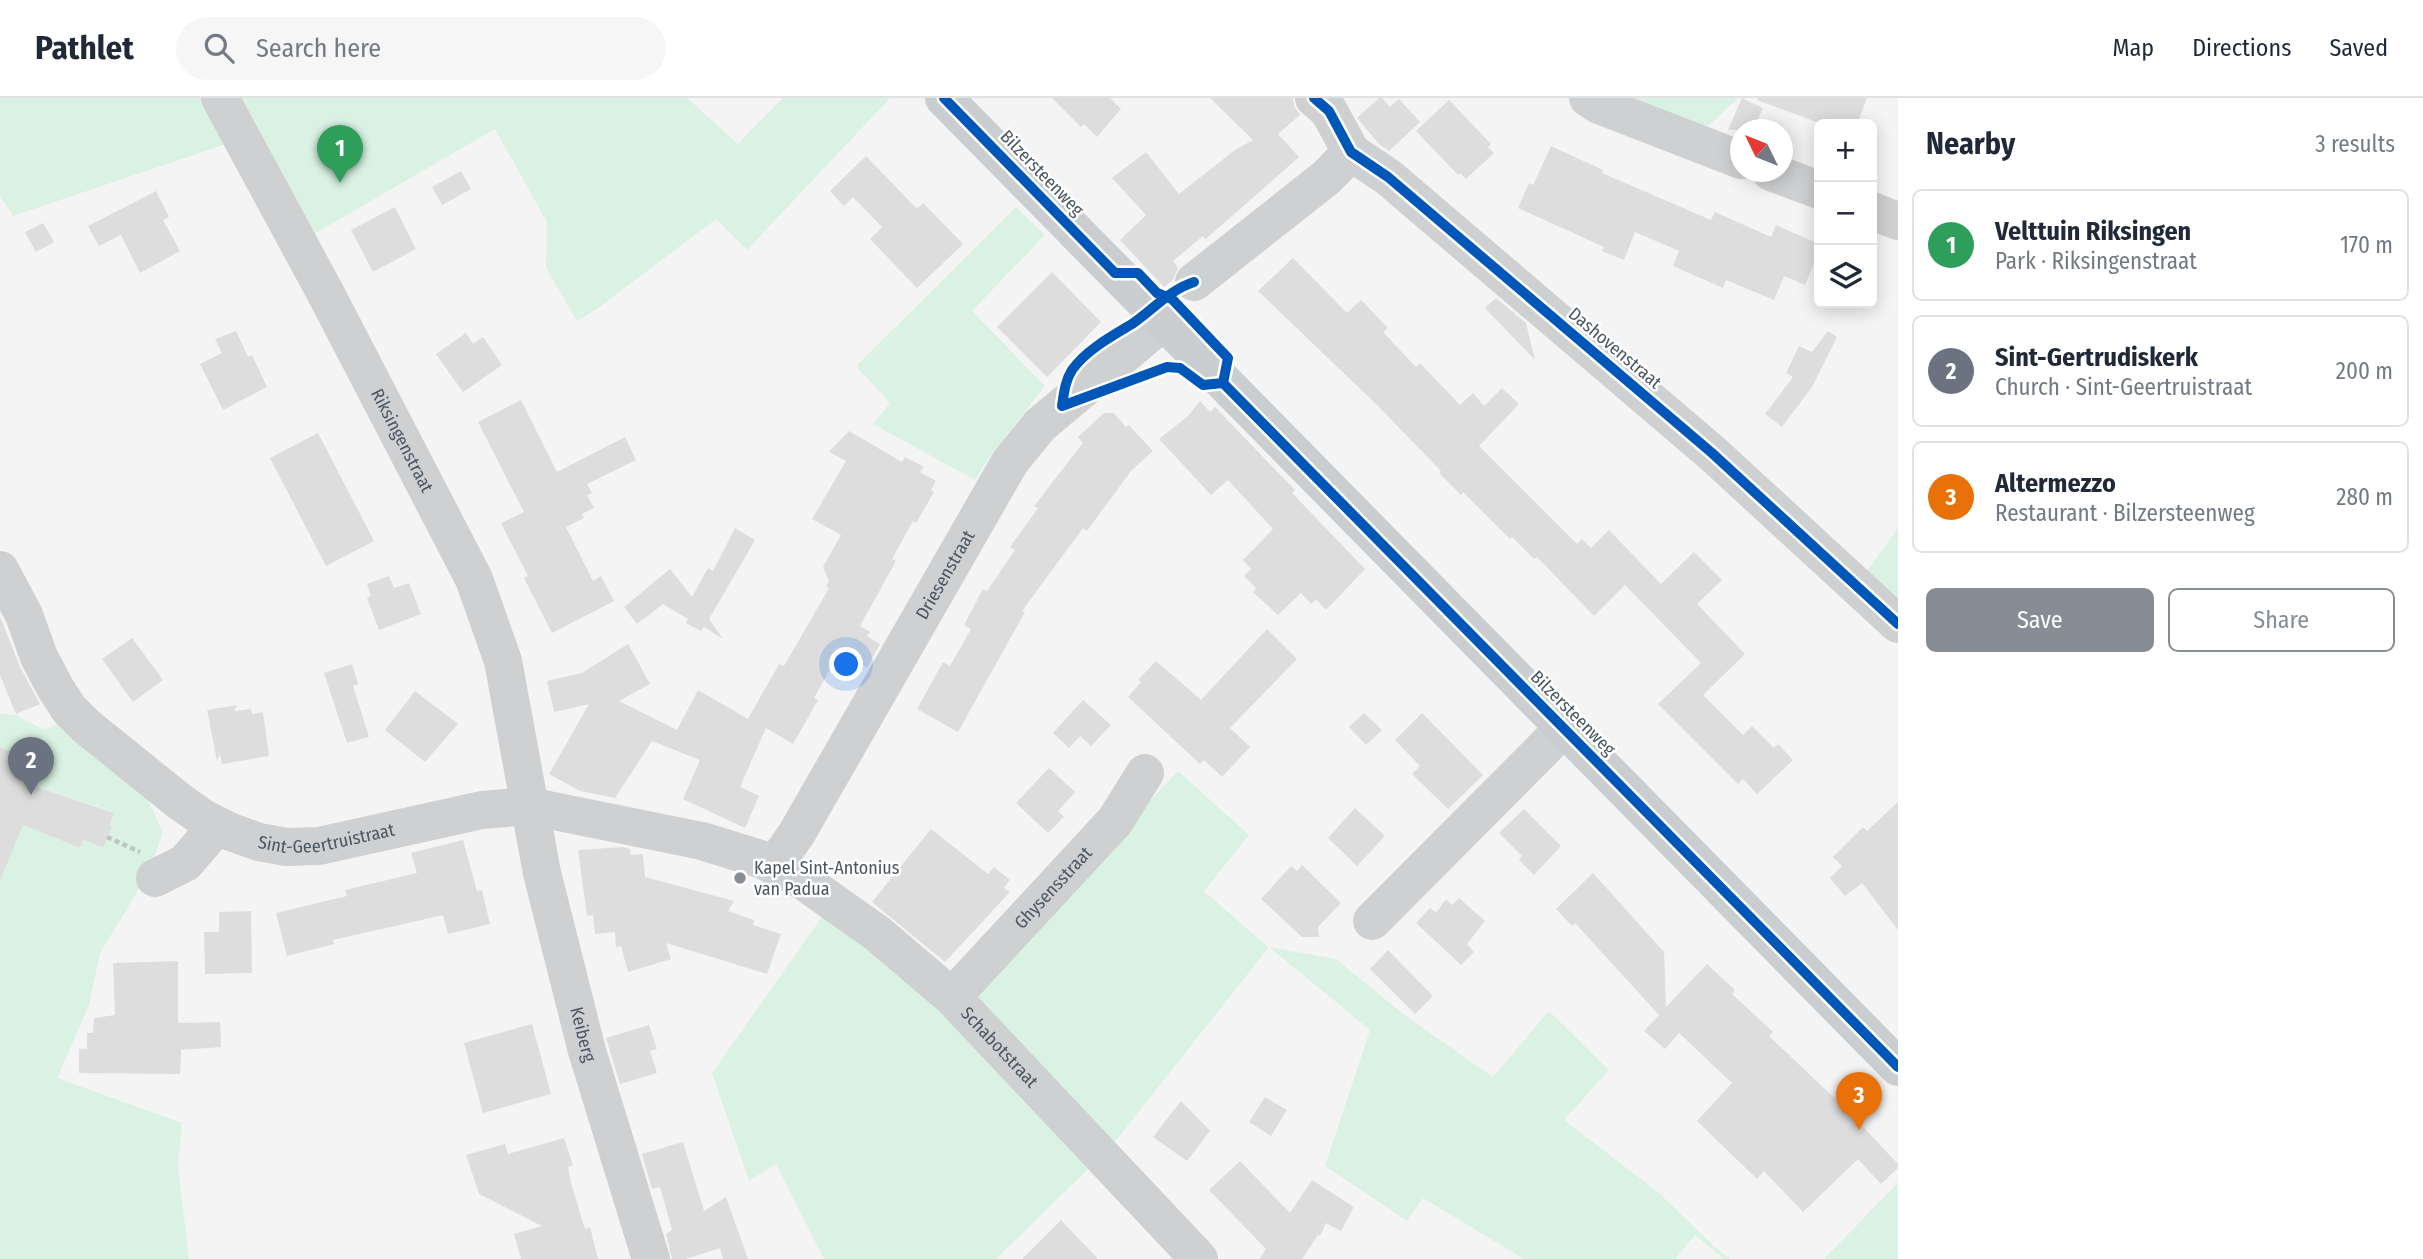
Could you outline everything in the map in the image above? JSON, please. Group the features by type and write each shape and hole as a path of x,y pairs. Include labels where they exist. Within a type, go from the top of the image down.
{"main road":[{"name":"Bilzersteenweg","path":"944,98 1898,1067"}],"street":[{"name":"Riksingenstraat","path":"220,98 326,293 474,579 503,661 529,806"},
{"path":"1588,98 1730,156"},
{"name":"Dashovenstraat","path":"1330,102 1351,152 1388,177 1702,444 1898,624"},
{"path":"1194,282 1327,177 1351,152"},
{"path":"1793,180 1814,188"},
{"path":"1877,213 1898,221"},
{"name":"Driesenstraat","path":"774,866 804,821 1010,462 1040,425 1163,322"},
{"name":"Sint-Geertruistraat","path":"0,570 24,615 39,657 69,709 107,744 179,801 217,826 259,842 286,847 319,846 482,810 529,806 702,841 774,866"},
{"name":"Bilzersteenweg","path":"1372,921 1564,728"},
{"name":"Ghysensstraat","path":"952,997 1115,821 1144,774"},
{"name":"Keiberg","path":"529,806 542,873 587,1051 651,1259"},
{"path":"155,878 185,863 217,826"},
{"name":"Schabotstraat","path":"774,866 799,878 878,934 952,997 1199,1259"}],"green space":[{"path":"0,98 207,98 229,143 13,216 0,196"},
{"path":"231,98 687,98 738,144 783,98 890,98 747,250 716,219 577,321 546,268 547,222 495,129 309,237"},
{"path":"1614,98 1738,98 1701,133"},
{"path":"1016,207 1045,235 972,311 1045,386 990,456 975,480 873,424 890,403 856,366"},
{"path":"1898,528 1898,618 1860,581"},
{"path":"0,714 17,715 43,730 60,723 143,790 163,832 148,874 100,953 89,1005 57,1078 182,1123 178,1167 189,1259 0,1259 0,840 14,846 23,825 80,848 84,840 102,848 114,812 97,807 98,803 95,806 37,787 45,766 0,747"},
{"path":"1178,771 1249,835 1204,891 1269,947 1110,1148 976,1007 975,986"},
{"path":"824,914 914,985 1090,1167 996,1259 824,1259 776,1164 749,1181 712,1073"},
{"path":"1269,947 1336,959 1407,1017 1493,1077 1549,1011 1609,1070 1564,1120 1659,1193 1730,1259 1724,1259 1695,1235 1675,1259 1524,1259 1423,1198 1407,1221 1325,1166 1370,1030"},
{"path":"1898,1183 1898,1259 1824,1259"}],"building":[{"path":"1052,98 1110,98 1121,109 1097,137 1084,124 1081,127"},
{"path":"1210,98 1293,98 1294,106 1300,115 1278,134 1299,157 1206,239 1203,236 1173,261 1178,268 1173,280 1164,287 1120,240 1146,215 1112,178 1146,152 1179,194 1235,150 1253,140"},
{"path":"1379,98 1390,107 1399,99 1420,122 1389,151 1379,144 1357,118"},
{"path":"1742,98 1763,108 1758,119 1733,119"},
{"path":"1867,98 1859,119 1814,121 1757,100"},
{"path":"1449,100 1491,144 1488,147 1494,153 1466,179 1460,173 1458,175 1416,131"},
{"path":"1551,146 1603,170 1602,173 1711,220 1715,212 1771,237 1776,225 1814,242 1814,263 1805,285 1784,276 1774,300 1726,280 1723,288 1673,266 1679,251 1635,232 1624,260 1602,251 1604,247 1518,208 1529,183 1533,185"},
{"path":"866,156 917,209 923,203 963,244 917,288 870,239 882,227 853,197 844,206 830,191"},
{"path":"461,171 471,189 442,205 432,187"},
{"path":"156,191 169,217 163,220 180,251 140,273 121,235 99,246 88,226"},
{"path":"395,207 416,249 373,272 351,230"},
{"path":"43,223 54,242 36,252 25,232"},
{"path":"1293,258 1347,313 1361,300 1388,328 1383,332 1416,367 1420,363 1460,405 1473,393 1484,406 1502,388 1519,404 1479,446 1577,544 1582,539 1591,548 1609,530 1661,584 1694,552 1722,580 1697,604 1745,654 1703,695 1743,735 1752,726 1774,748 1778,744 1793,760 1757,794 1743,779 1738,784 1658,704 1701,663 1625,585 1594,616 1537,557 1534,559 1512,537 1510,539 1463,492 1461,495 1377,405 1258,291"},
{"path":"1052,272 1101,322 1047,377 997,327"},
{"path":"1496,298 1526,323 1535,360 1485,308"},
{"path":"236,331 248,357 252,355 267,387 223,410 200,364 222,353 215,339"},
{"path":"1828,331 1837,337 1812,387 1782,427 1765,414 1793,377 1786,373 1799,346 1812,352"},
{"path":"466,333 473,344 483,337 502,365 463,392 436,354"},
{"path":"521,400 557,472 625,437 636,460 587,484 592,493 587,495 594,508 582,514 584,518 566,527 593,581 601,576 614,601 552,633 524,578 528,576 501,523 524,512 478,422"},
{"path":"1200,401 1210,412 1215,407 1295,490 1292,493 1365,569 1326,610 1316,599 1311,604 1301,593 1278,615 1253,592 1256,588 1244,576 1251,569 1243,560 1273,529 1228,480 1211,495 1159,439 1188,416"},
{"path":"1104,413 1114,413 1153,451 1131,471 1087,531 1083,528 1022,611 1025,612 958,732 917,709 943,662 950,666 971,629 964,625 983,589 987,591 1015,550 1010,547 1038,508 1034,506 1083,443 1078,437"},
{"path":"849,431 902,462 905,457 924,467 920,472 936,481 931,490 934,492 916,523 913,521 892,559 896,561 860,626 870,632 867,636 880,644 867,668 857,662 851,672 834,662 814,698 818,700 793,744 766,728 740,787 759,796 745,828 683,799 700,760 652,741 615,798 580,791 549,774 589,704 554,712 547,681 582,673 628,644 650,684 619,701 677,730 698,690 748,719 779,664 784,666 829,588 826,586 829,581 823,567 841,535 812,519 846,461 829,452"},
{"path":"318,433 374,541 326,566 270,458"},
{"path":"735,528 755,540 709,619 723,639 704,627 701,631 686,623 688,619 663,604 637,624 624,607 670,569 692,597 708,568 713,571"},
{"path":"389,576 394,588 409,583 421,614 379,630 367,598 371,596 367,584"},
{"path":"0,616 20,667 40,704 16,714 0,675"},
{"path":"1267,629 1297,659 1230,728 1250,747 1222,777 1204,760 1200,764 1128,697 1141,682 1138,680 1156,661 1201,700"},
{"path":"132,638 163,680 133,702 102,659"},
{"path":"352,664 358,684 353,686 369,737 347,743 324,673"},
{"path":"415,691 458,724 425,762 385,730"},
{"path":"1083,700 1111,725 1091,746 1080,736 1069,748 1053,733"},
{"path":"237,705 234,711 251,709 252,714 263,712 269,756 222,764 220,754 217,761 207,710"},
{"path":"1364,713 1382,730 1366,745 1349,727"},
{"path":"1422,713 1483,775 1448,809 1412,774 1420,766 1395,740"},
{"path":"0,747 46,766 37,787 114,813 109,825 112,827 103,848 84,840 80,848 23,825 0,880"},
{"path":"1049,768 1075,792 1058,811 1064,817 1048,833 1016,803"},
{"path":"1898,802 1898,930 1862,883 1845,896 1830,878 1842,866 1833,857 1863,827 1867,831"},
{"path":"1355,808 1385,836 1357,866 1328,838"},
{"path":"1524,809 1561,846 1534,875 1519,860 1522,856 1499,833"},
{"path":"931,829 988,874 994,867 1010,880 1004,888 1010,892 945,962 872,902"},
{"path":"463,840 477,891 482,890 490,924 448,934 443,915 333,940 334,944 287,956 276,913 347,896 345,890 417,873 411,853"},
{"path":"623,847 630,849 631,855 643,854 645,877 734,901 728,911 754,920 753,925 781,934 767,974 666,943 671,959 628,972 621,946 616,947 615,932 595,934 593,915 587,916 578,850"},
{"path":"1302,865 1341,903 1318,927 1319,937 1302,937 1261,899 1291,866 1297,871"},
{"path":"1593,873 1664,952 1666,1007 1707,964 1735,990 1732,994 1773,1032 1769,1036 1846,1109 1898,1164 1898,1168 1881,1184 1858,1159 1803,1212 1764,1171 1757,1179 1697,1121 1732,1083 1679,1033 1665,1049 1644,1031 1659,1015 1575,923 1572,926 1556,909"},
{"path":"1459,898 1485,921 1467,944 1474,952 1461,965 1416,923 1430,908 1436,913 1446,899 1452,905"},
{"path":"251,911 252,973 205,974 204,932 219,932 219,912"},
{"path":"1388,950 1433,996 1415,1014 1370,969"},
{"path":"178,961 178,1023 220,1022 221,1047 181,1050 180,1074 79,1073 79,1049 87,1049 87,1033 93,1033 94,1018 115,1015 113,963"},
{"path":"532,1024 551,1094 483,1113 464,1043"},
{"path":"649,1025 657,1049 650,1051 657,1073 620,1084 606,1038"},
{"path":"1265,1097 1287,1110 1271,1136 1249,1122"},
{"path":"1181,1101 1210,1131 1187,1161 1153,1137"},
{"path":"564,1138 573,1165 568,1167 571,1183 585,1229 590,1227 598,1259 521,1259 514,1234 542,1226 479,1194 466,1155 505,1144 508,1154"},
{"path":"683,1142 704,1211 726,1197 748,1259 723,1259 720,1248 686,1259 672,1259 666,1234 672,1230 660,1187 652,1189 642,1154"},
{"path":"1240,1161 1290,1213 1312,1180 1354,1207 1341,1231 1326,1223 1320,1236 1318,1235 1302,1259 1259,1259 1266,1249 1209,1190"},
{"path":"1061,1220 1098,1259 1022,1259"}],"cycle path":[{"path":"944,98 1115,273"},
{"path":"1314,98 1329,111 1351,152 1388,177 1712,453 1898,624"},
{"path":"1115,273 1138,273 1157,293 1172,299 1228,358 1223,383"},
{"path":"1194,282 1169,295 1140,319 1084,356 1070,374 1062,406 1167,367 1180,368 1203,385 1223,383"},
{"path":"1223,383 1898,1067"}],"place":[{"name":"Velttuin Riksingen","path":"340,183"},
{"name":"Sint-Gertrudiskerk","path":"31,795"},
{"name":"Kapel Sint-Antonius van Padua","path":"740,878"},
{"name":"Altermezzo","path":"1859,1130"}]}
